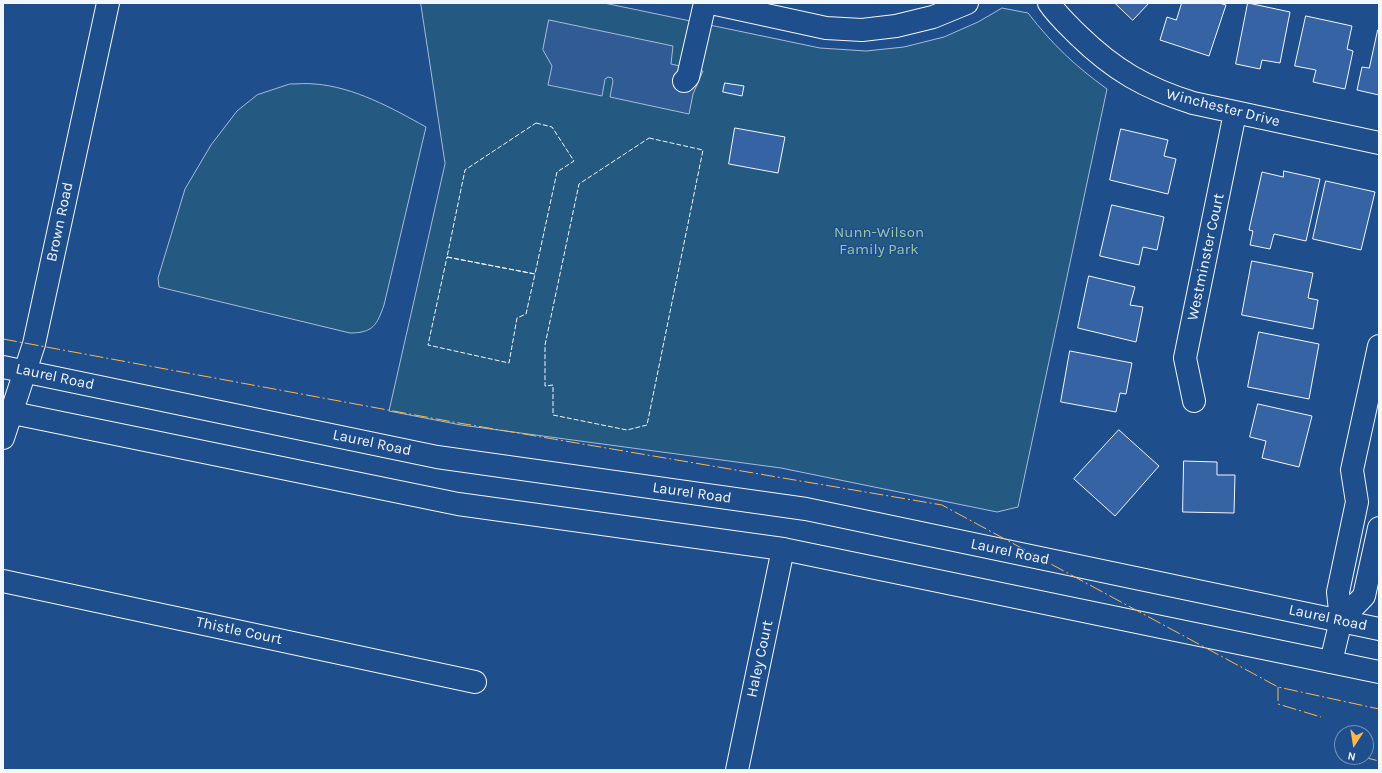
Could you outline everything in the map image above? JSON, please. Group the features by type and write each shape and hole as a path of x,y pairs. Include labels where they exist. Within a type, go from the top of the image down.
{"main road":[{"name":"Brown Road","path":"3,438 7,412 25,372 34,344 108,3"},
{"path":"684,81 688,77 705,3"},
{"path":"711,3 826,28 862,30 896,26 926,19 967,3"},
{"name":"Winchester Drive","path":"1049,3 1057,14 1096,53 1129,77 1164,94 1193,103 1236,113 1379,143"},
{"name":"Westminster Court","path":"1194,401 1185,358 1236,113"},
{"path":"1331,662 1341,620 1338,592 1357,502 1352,470 1379,346"},
{"name":"Laurel Road","path":"3,367 437,456 806,509 1379,629"},
{"path":"7,412 458,504 783,549 1379,672"},
{"path":"1341,620 1364,596 1379,528"},
{"name":"Haley Court","path":"737,770 783,549"},
{"name":"Thistle Court","path":"3,581 475,682"}],"green space":[{"name":"Nunn-Wilson Family Park","path":"421,3 604,3 820,48 866,51 904,47 944,37 978,22 1002,8 1028,13 1064,54 1084,72 1107,89 1018,507 997,512 781,468 461,425 389,411 445,164"},
{"path":"290,84 315,84 344,89 386,106 426,127 384,305 376,323 369,329 358,333 350,333 159,287 158,278 185,189 211,145 237,111 257,95"}],"shaded area":[{"path":"549,20 673,46 671,64 703,71 693,94 689,114 610,97 613,81 612,78 608,77 605,79 602,96 548,85 552,66 543,50"}],"building":[{"path":"1115,3 1149,3 1133,20"},
{"path":"1182,3 1219,3 1226,5 1209,56 1160,40 1167,17 1176,20"},
{"path":"1248,3 1290,12 1280,63 1262,60 1260,69 1236,64"},
{"path":"1306,16 1352,26 1347,49 1353,51 1345,89 1313,82 1316,70 1295,66"},
{"path":"1378,30 1379,95 1357,90 1362,67 1369,68"},
{"path":"725,83 744,86 742,96 723,92"},
{"path":"735,128 785,137 778,173 729,164"},
{"path":"1121,129 1168,140 1164,156 1176,159 1168,194 1110,180"},
{"path":"1284,171 1320,179 1306,241 1274,234 1270,249 1250,245 1253,231 1249,230 1262,172 1283,177"},
{"path":"1326,181 1375,192 1361,250 1313,239"},
{"path":"1112,205 1164,217 1157,250 1143,247 1139,265 1100,256"},
{"path":"1252,261 1313,273 1308,298 1318,300 1313,329 1242,315"},
{"path":"1089,276 1135,287 1130,305 1143,307 1136,342 1078,328"},
{"path":"1259,332 1319,344 1309,399 1248,387"},
{"path":"1070,351 1132,363 1126,394 1120,393 1116,412 1061,402"},
{"path":"1258,404 1312,416 1299,467 1262,458 1266,441 1250,437"},
{"path":"1119,430 1159,466 1115,516 1074,479"},
{"path":"1184,461 1217,462 1217,475 1235,475 1234,513 1183,512"}],"fence":[{"path":"536,123 552,127 574,161 557,172 535,274 447,257 465,170 536,123"},
{"path":"649,138 703,150 647,425 627,430 553,415 553,385 545,386 545,345 579,184 649,138"},
{"path":"447,257 535,274 526,314 517,318 509,363 428,345 447,257"}],"power":[{"path":"3,339 453,422 942,505 1278,687 1379,709"},
{"path":"1278,687 1278,704 1321,717"},
{"path":"1374,760 1379,761"}]}
